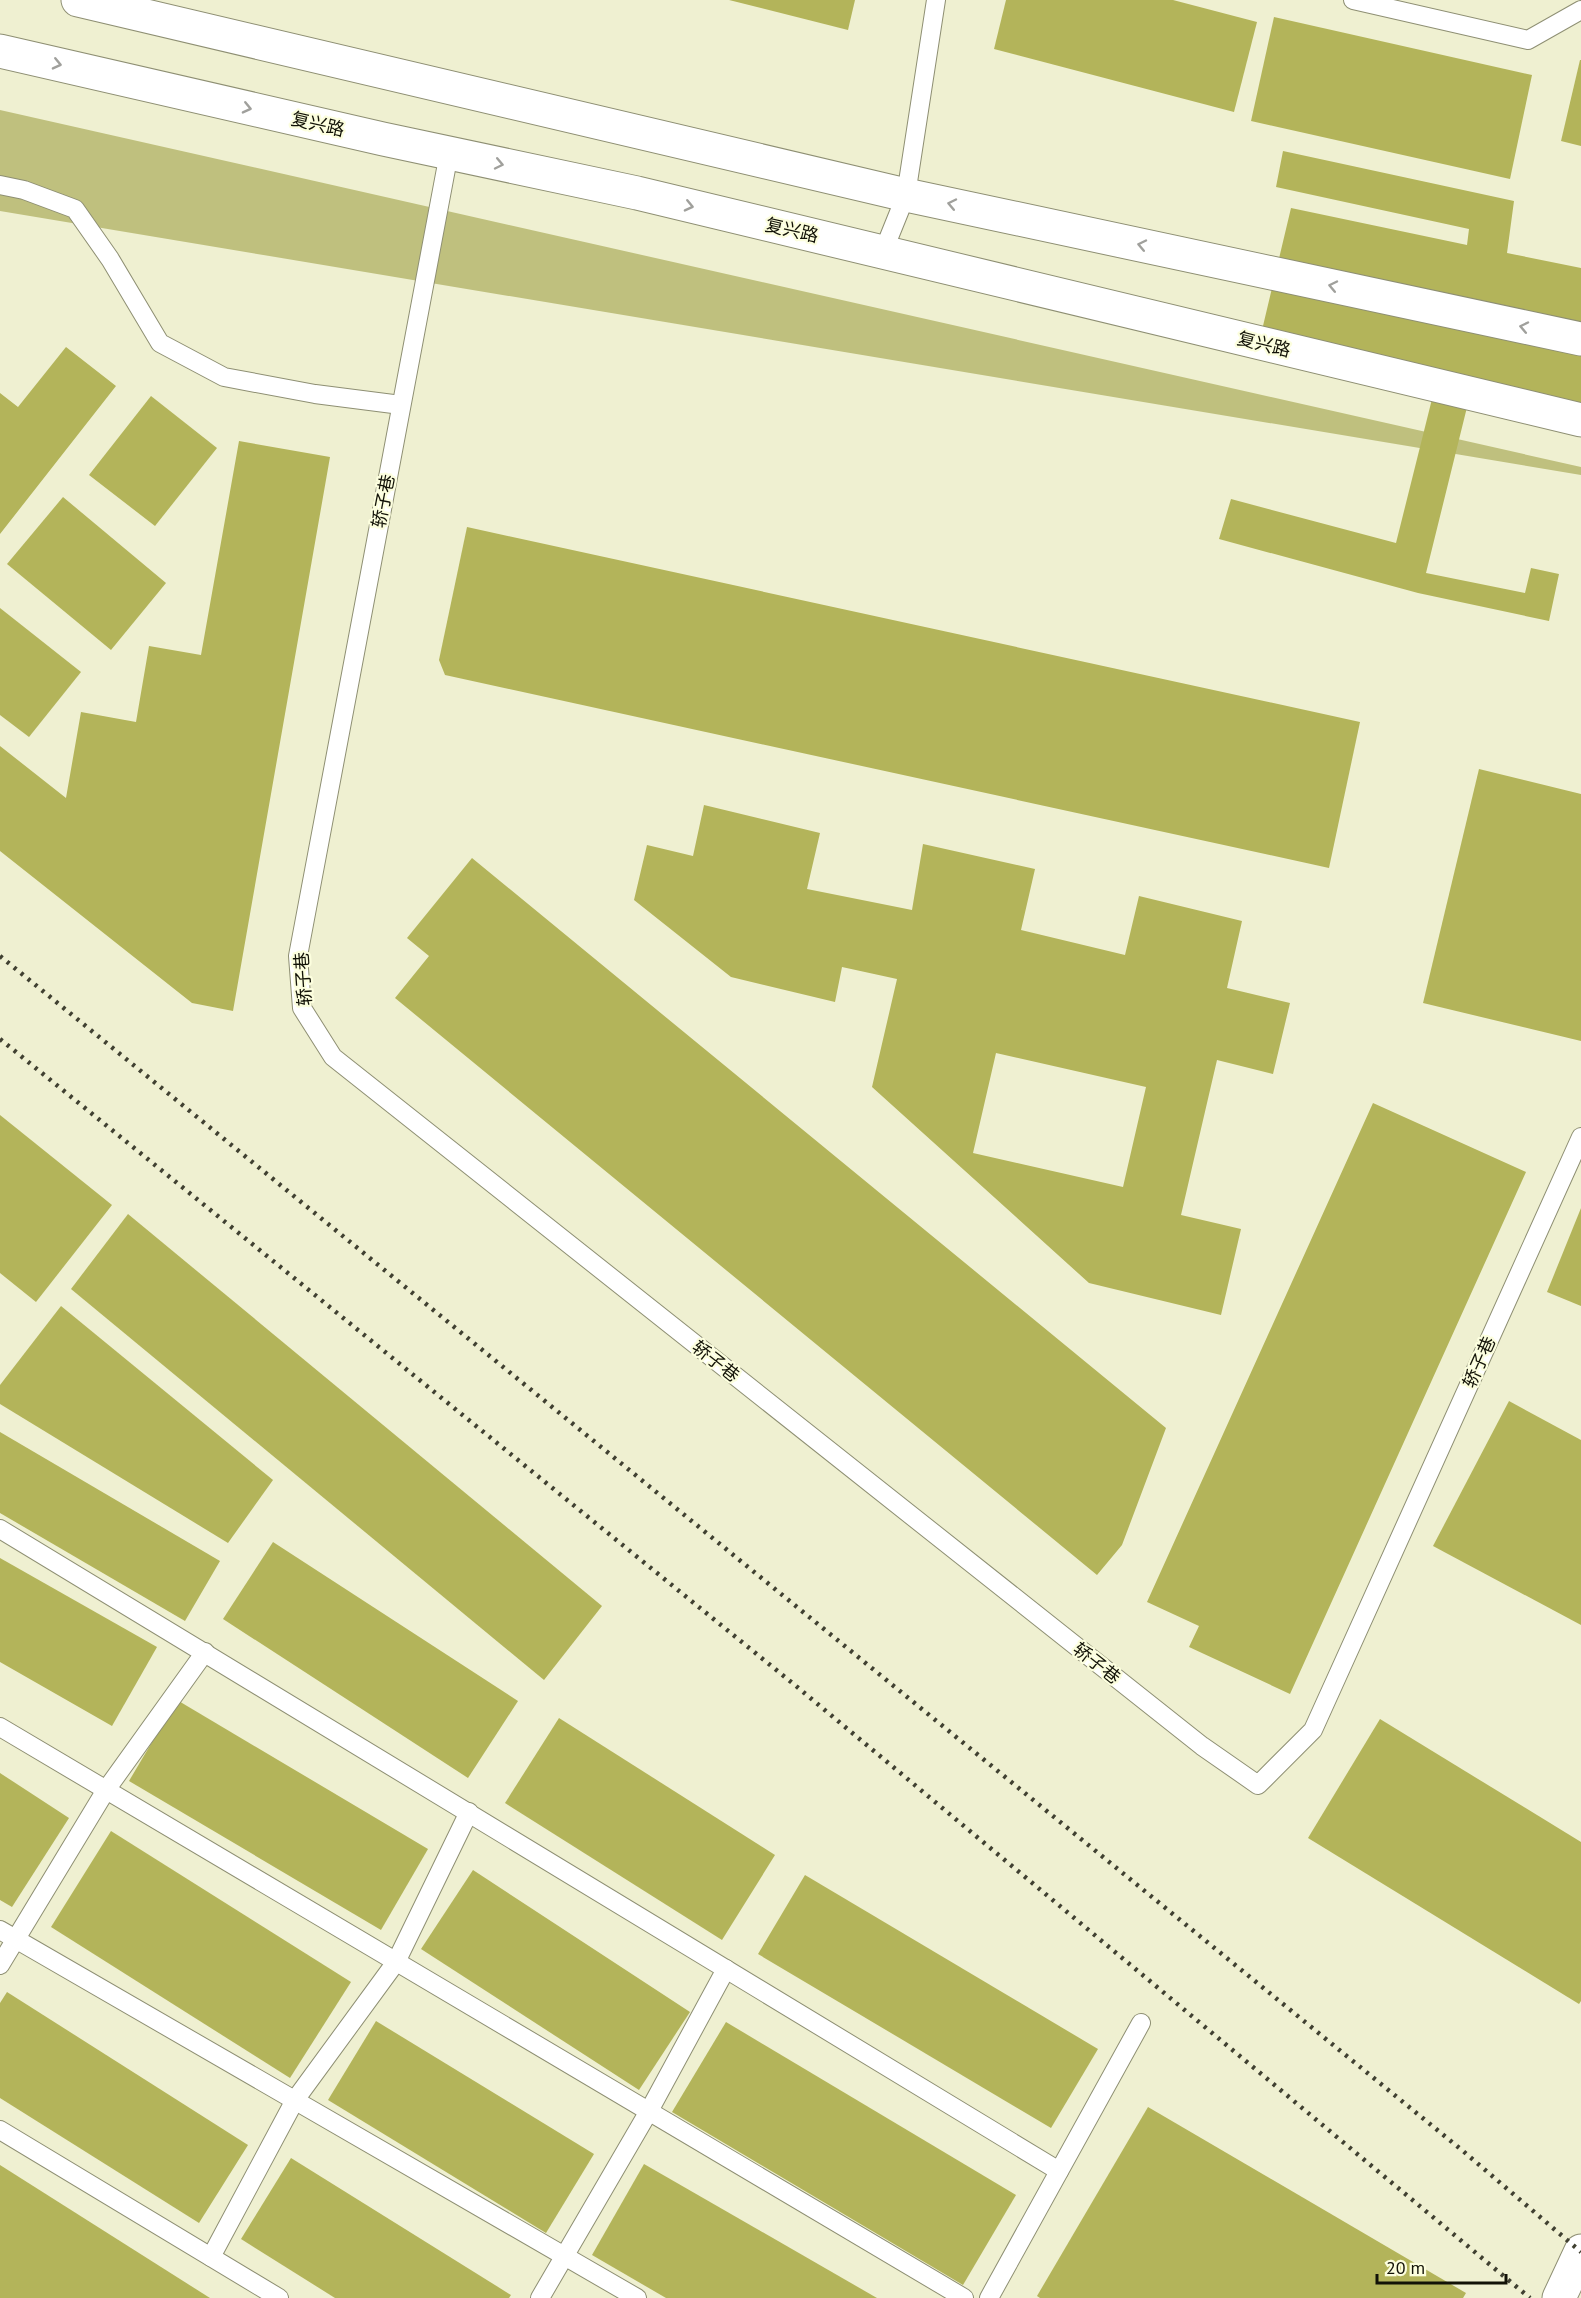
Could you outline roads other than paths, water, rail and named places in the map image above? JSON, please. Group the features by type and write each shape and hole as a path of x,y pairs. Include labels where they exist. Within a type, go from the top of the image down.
{"main road":[{"path":"78,0 906,195 1581,339"},
{"name":"复兴路","path":"0,51 449,153 637,193 1581,420"},
{"path":"1559,2298 1581,2251"}],"lane":[{"path":"883,252 906,195 936,0"},
{"path":"1353,0 1528,40 1574,14 1570,0"},
{"name":"轿子巷","path":"449,153 298,956 302,1008 333,1057 1202,1746 1258,1785 1312,1730 1581,1137"},
{"path":"0,185 24,190 75,209 110,259 160,343 224,377 315,394 401,405"},
{"path":"0,1529 1059,2171"},
{"path":"0,1965 8,1935 106,1790 205,1652"},
{"path":"0,1727 964,2298"},
{"path":"211,2257 295,2100 396,1962 469,1812"},
{"path":"8,1935 637,2298"},
{"path":"540,2298 649,2111 726,1969"},
{"path":"989,2298 1141,2023"},
{"path":"0,2130 279,2298"}],"railway":[{"path":"0,956 1463,2151 1581,2252"},
{"path":"0,1039 796,1686 1530,2298"}]}
